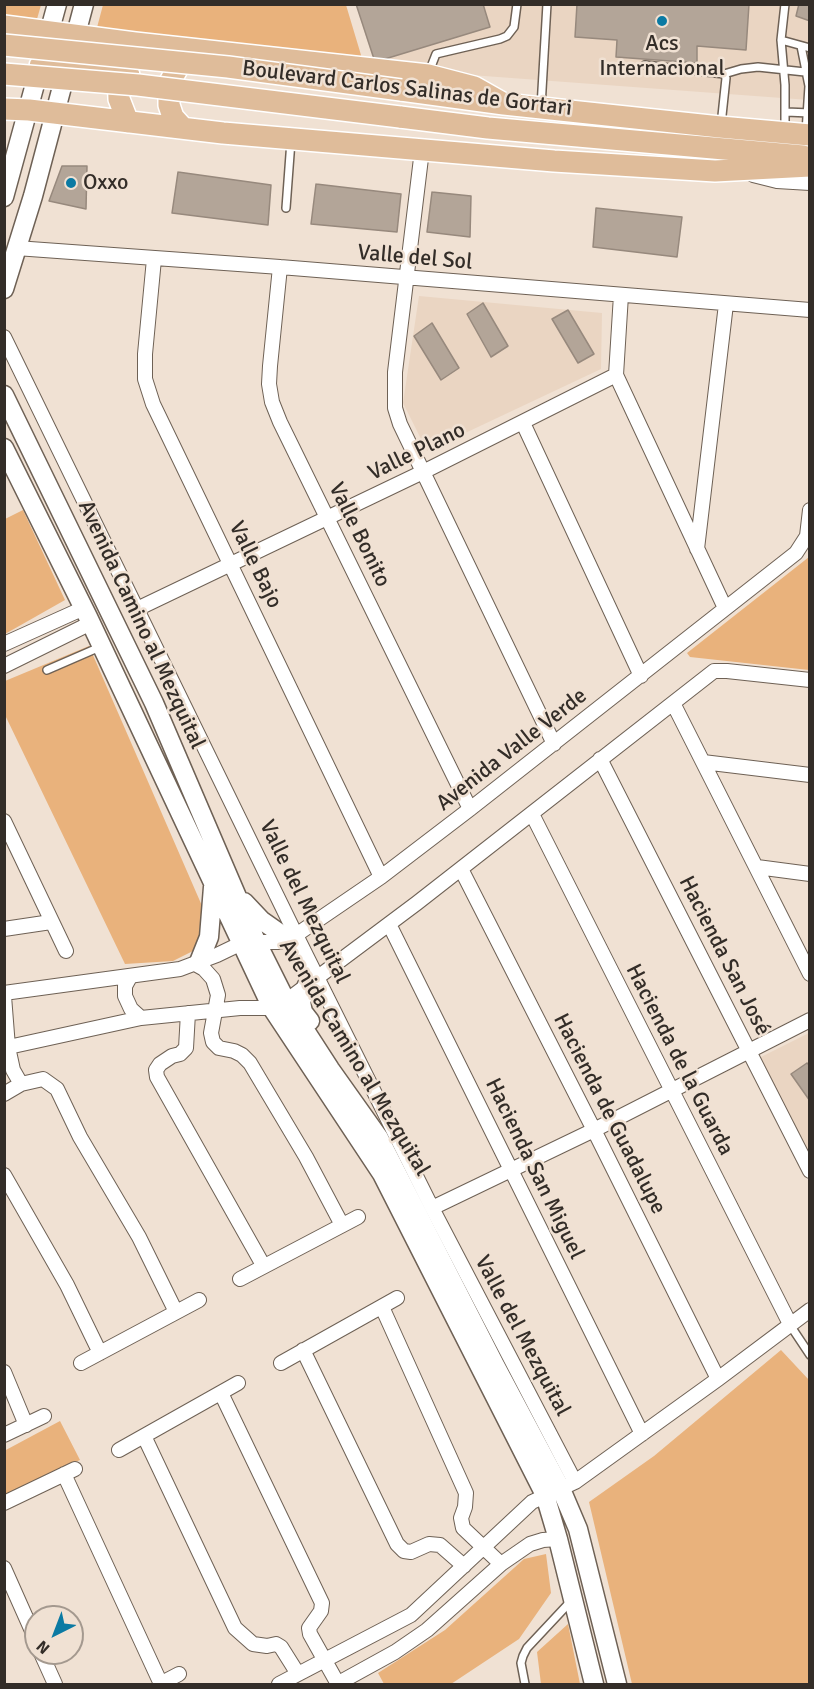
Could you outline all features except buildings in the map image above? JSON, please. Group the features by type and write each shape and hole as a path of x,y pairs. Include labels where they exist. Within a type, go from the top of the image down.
{"main road":[{"path":"4,197 57,4"},
{"path":"4,290 33,196 84,4"},
{"path":"4,26 49,30 135,43 428,75 474,87 504,104"},
{"path":"128,122 119,99 118,74 125,57 135,43"},
{"name":"Boulevard Carlos Salinas de Gortari","path":"4,45 228,67 504,104 720,127 785,122 808,135"},
{"path":"183,128 173,117 169,105 169,89 171,80 181,62 195,49"},
{"path":"38,72 66,68 171,80"},
{"name":"Boulevard Carlos Salinas de Gortari","path":"4,74 138,85 488,128 810,157"},
{"path":"4,109 291,138 600,164 715,171 810,166"},
{"name":"Avenida Camino al Mezquital","path":"4,395 179,758 222,884"},
{"name":"Avenida Camino al Mezquital","path":"4,448 92,613 102,646 222,884 279,1004 382,1174 560,1489 558,1539 594,1684"},
{"path":"99,589 92,613 114,624"},
{"path":"197,963 209,937 222,884 271,928 292,937"},
{"path":"312,981 301,1002 303,1012 357,1088 367,1106 379,1138"},
{"name":"Avenida Camino al Mezquital","path":"279,1004 379,1138 560,1489 578,1530 617,1684"}],"street":[{"path":"422,150 393,397 400,423 554,744"},
{"path":"737,171 777,181 810,183"},
{"name":"Valle del Sol","path":"16,248 810,310"},
{"name":"Valle Bajo","path":"154,259 145,354 145,379 153,404 381,877"},
{"name":"Valle Bonito","path":"280,267 269,384 272,402 470,809"},
{"path":"621,295 616,375 697,551 726,608"},
{"path":"697,551 726,304"},
{"name":"Valle del Mezquital","path":"4,337 137,609 312,981 432,1208 560,1489"},
{"name":"Valle Plano","path":"137,609 425,471 616,375"},
{"path":"523,423 641,676"},
{"name":"Avenida Valle Verde","path":"292,937 381,877 470,809 641,676 802,546 807,536 810,510"},
{"path":"4,644 92,613"},
{"path":"4,666 92,613"},
{"path":"6,1048 141,1018 279,1004 389,924 714,671 810,680"},
{"path":"673,703 809,972"},
{"name":"Hacienda San José","path":"600,759 810,1171"},
{"path":"704,762 810,775"},
{"name":"Hacienda de la Guarda","path":"532,814 790,1324"},
{"path":"4,821 66,951"},
{"path":"757,867 810,874"},
{"name":"Hacienda de Guadalupe","path":"461,868 718,1379"},
{"path":"4,929 51,922"},
{"name":"Hacienda San Miguel","path":"389,924 642,1434"},
{"path":"21,1084 13,1070 6,1048 4,995 180,969 248,942 280,942 292,937"},
{"path":"197,963 213,978 218,995 211,1033 213,1042 219,1048 242,1055 250,1063 306,1157 342,1225"},
{"path":"130,977 125,986 125,996 131,1009 141,1018"},
{"path":"188,1013 186,1048 180,1054 160,1064 156,1070 157,1077 264,1265"},
{"path":"432,1208 594,1130 810,1020"},
{"path":"4,1094 21,1084 43,1079 57,1089 86,1146 140,1236 176,1312"},
{"path":"4,1175 67,1285 100,1353"},
{"path":"240,1279 358,1217"},
{"path":"281,1363 397,1298"},
{"path":"81,1363 199,1300"},
{"path":"381,1307 466,1493 461,1518 463,1528 501,1564"},
{"path":"279,1684 411,1615 532,1502 560,1489 642,1434 810,1310"},
{"path":"303,1350 397,1544 404,1551 411,1552 429,1544 440,1545 464,1566"},
{"path":"4,1372 26,1425"},
{"path":"119,1450 238,1383"},
{"path":"221,1393 322,1603 321,1611 309,1628 310,1634 338,1684 427,1630 501,1564 530,1544 558,1539"},
{"path":"4,1435 44,1416"},
{"path":"144,1437 235,1628 253,1644 267,1646 276,1644 281,1647 298,1674"},
{"path":"4,1503 69,1471 161,1684 179,1674"},
{"path":"4,1568 24,1613"},
{"path":"47,1665 55,1684"},
{"path":"362,1671 368,1684"}],"lane":[{"path":"428,75 436,54 507,36 513,27 517,4"},
{"path":"541,107 547,4"},
{"path":"786,4 782,40 785,122 808,113"},
{"path":"782,40 810,48"},
{"path":"801,46 808,86 808,135"},
{"path":"645,65 724,74 758,67 806,72"},
{"path":"720,127 726,78 724,74"},
{"path":"286,208 291,138"},
{"path":"47,670 102,646"},
{"path":"790,1324 810,1355"},
{"path":"525,1684 521,1663 527,1648 573,1598"}],"shaded area":[{"path":"5,5 41,5 37,19 5,18"},
{"path":"103,5 346,5 364,65 95,35"},
{"path":"356,5 809,5 809,100 376,68"},
{"path":"419,296 602,313 601,369 427,451 403,403"},
{"path":"23,510 65,600 5,634 5,519"},
{"path":"809,557 809,670 690,657 687,653"},
{"path":"89,646 206,915 203,946 173,961 125,964 5,715 5,681"},
{"path":"809,1033 809,1158 759,1058"},
{"path":"781,1350 809,1380 809,1684 632,1684 589,1502 654,1456"},
{"path":"60,1421 80,1460 5,1497 4,1451"},
{"path":"546,1554 551,1593 519,1639 451,1684 384,1684 378,1673 445,1630 524,1559"},
{"path":"568,1624 580,1684 541,1684 537,1652"}],"place":[{"name":"Acs Internacional","path":"662,21"},
{"name":"Oxxo","path":"71,183"}]}
